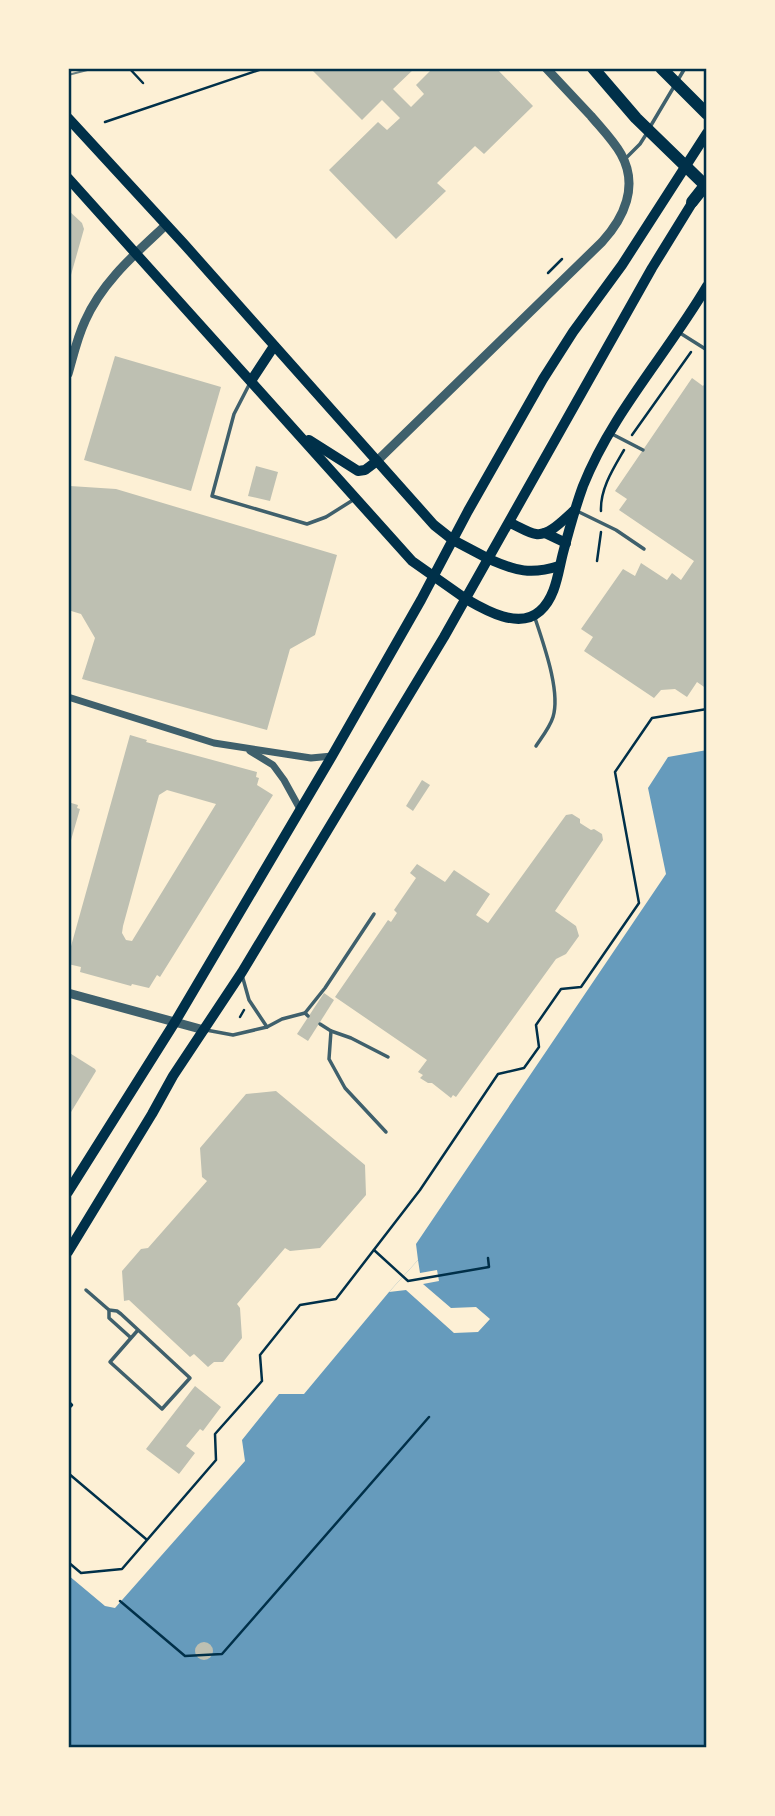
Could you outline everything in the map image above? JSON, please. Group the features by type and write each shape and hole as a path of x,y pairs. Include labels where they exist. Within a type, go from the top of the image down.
{"highway":[{"path":"593,68 636,118 707,185 692,202"},
{"path":"661,68 707,114"}],"main road":[{"path":"68,118 434,525 453,540 514,569 540,572 559,566"},
{"path":"68,1192 175,1022 332,756 543,379 707,132"},
{"path":"68,1252 173,1076 242,972 466,599 652,268 707,177"},
{"path":"68,178 412,561 466,599 505,617 521,619 534,615 550,598 575,510 589,472 635,393 707,286"},
{"path":"251,381 274,345"},
{"path":"295,431 354,470 365,470 377,461"},
{"path":"545,533 575,510"},
{"path":"510,523 534,534 545,533 566,543"}],"street":[{"path":"377,461 610,233 623,214 629,182 624,160 614,143 546,68"},
{"path":"68,374 89,313 108,283 166,225"},
{"path":"68,697 214,743 311,758 332,756"},
{"path":"246,749 273,765 300,809"},
{"path":"68,993 204,1030"}],"lane":[{"path":"624,160 640,144 685,68"},
{"path":"679,331 707,350"},
{"path":"251,381 234,414 212,496 307,523 326,517 356,498"},
{"path":"610,433 643,450"},
{"path":"575,510 617,530 644,549"},
{"path":"534,615 547,655 555,700 552,721 536,746"},
{"path":"204,1030 233,1035 267,1027 282,1019 306,1015 373,914"},
{"path":"242,972 249,1000 267,1027"},
{"path":"320,1024 388,1057"},
{"path":"331,1031 328,1059 345,1088 386,1132"},
{"path":"86,1290 109,1310 117,1311 138,1330 190,1378 162,1409 110,1362 138,1330"},
{"path":"109,1310 109,1318 131,1337"}],"path":[{"path":"129,68 143,83"},
{"path":"105,122 265,68"},
{"path":"548,273 562,259"},
{"path":"68,1562 81,1573 122,1569 216,1460 215,1434 262,1381 260,1355 300,1305 336,1299 420,1190 498,1073 524,1068 539,1047 536,1025 561,989 581,987 639,902 615,772 652,718 707,709"},
{"path":"240,1017 246,1008"},
{"path":"374,1250 408,1280 489,1266 488,1258"},
{"path":"68,1401 72,1405 68,1409"},
{"path":"120,1601 185,1657 222,1654 429,1417"},
{"path":"68,1473 147,1539"}],"water":[{"path":"707,750 707,1748 68,1748 68,1575 105,1606 115,1608 245,1461 242,1440 279,1394 304,1394 418,1260 416,1244 666,874 648,788 668,757"}],"pier":[{"path":"418,1260 420,1273 437,1270 439,1281 423,1284 451,1308 476,1307 490,1319 478,1332 454,1333 406,1290 389,1292"}],"building":[{"path":"310,68 415,68 393,89 411,107 424,94 416,85 433,68 496,68 533,106 484,154 475,146 437,183 446,191 396,239 329,170 378,122 387,130 400,118 382,100 362,120"},
{"path":"68,210 82,223 84,229 69,282"},
{"path":"115,356 221,387 191,491 84,460"},
{"path":"692,378 703,386 707,381 707,689 697,682 687,697 675,689 661,690 654,698 584,651 593,637 581,629 623,569 635,576 641,563 667,580 672,573 681,580 694,561 619,510 627,499 615,491"},
{"path":"256,466 278,472 270,501 248,496"},
{"path":"70,486 116,489 337,555 315,635 290,649 267,730 82,679 95,638 81,614 68,610"},
{"path":"130,735 147,740 146,742 257,772 257,785 273,795 160,977 157,975 149,988 131,986 80,972 81,967 68,964","holes":["167,790 216,804 132,941 126,940 122,933 123,926 159,795"]},
{"path":"422,780 430,785 413,811 406,806"},
{"path":"68,802 78,805 77,808 80,809 69,847"},
{"path":"572,814 580,819 580,823 602,834 603,840 555,911 576,926 579,936 566,954 556,959 456,1097 453,1095 451,1098 432,1083 420,1078 423,1075 418,1072 427,1060 335,997 388,920 391,922 397,913 394,910 416,878 410,873 417,864 445,882 454,870 490,894 476,915 488,923 566,815"},
{"path":"324,993 334,1000 308,1041 297,1034"},
{"path":"68,1052 96,1071 68,1117"},
{"path":"276,1091 365,1165 366,1195 320,1248 290,1251 285,1248 237,1304 240,1308 242,1338 223,1362 214,1362 208,1367 194,1354 190,1357 129,1300 124,1301 122,1271 141,1249 148,1248 207,1181 202,1177 200,1148 246,1094"},
{"path":"195,1386 221,1407 203,1431 200,1429 186,1446 195,1453 179,1474 146,1449"},
{"path":"204,1642 210,1645 213,1651 210,1657 204,1660 198,1657 195,1651 198,1645"}],"tram line":[{"path":"68,75 95,68"}]}
